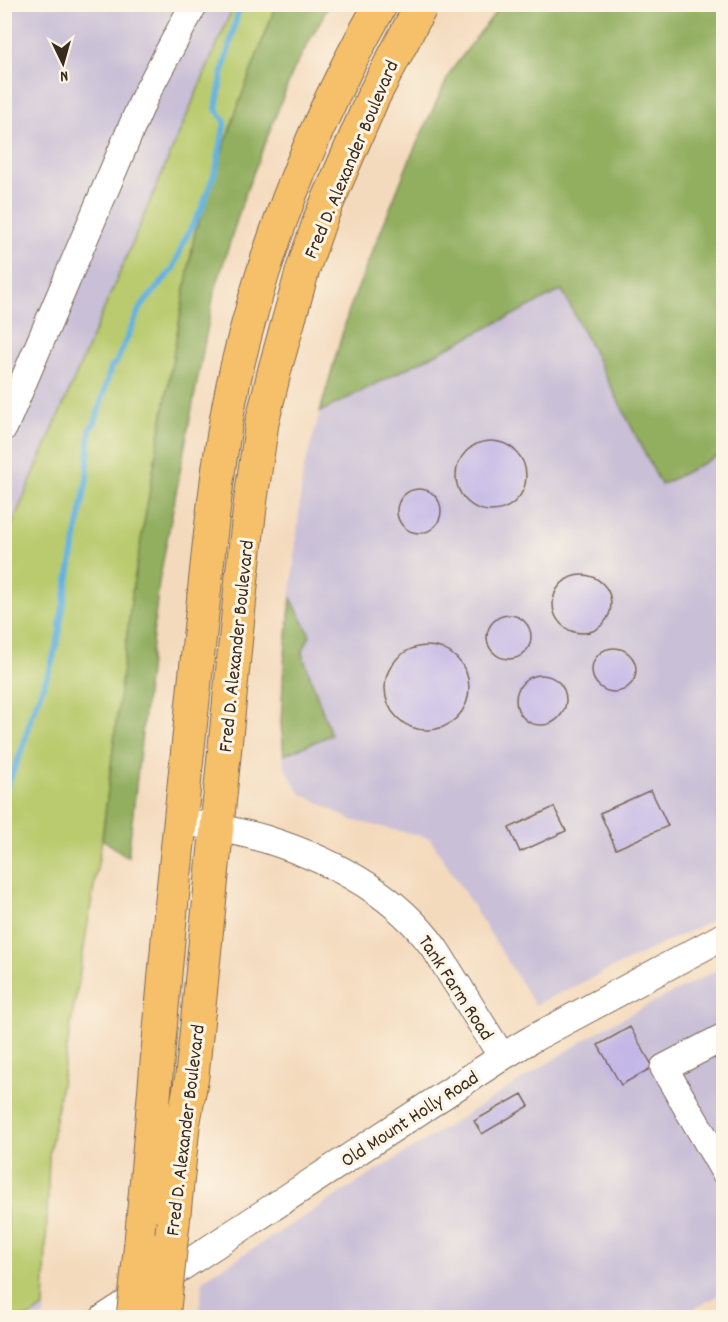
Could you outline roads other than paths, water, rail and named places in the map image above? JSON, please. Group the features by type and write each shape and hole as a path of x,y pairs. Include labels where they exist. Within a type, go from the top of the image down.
{"main road":[{"name":"Fred D. Alexander Boulevard","path":"134,1317 169,929 200,625 216,486 237,368 269,254 310,145 340,80 381,4"},
{"name":"Fred D. Alexander Boulevard","path":"163,1317 183,1126 192,1076 251,498 262,423 274,369 303,269 321,217 373,97 422,4"}],"street":[{"path":"4,427 146,96 194,4"},
{"name":"Tank Farm Road","path":"181,821 265,839 308,855 357,880 398,908 434,948 502,1057"},
{"name":"Old Mount Holly Road","path":"104,1317 502,1057 723,936"},
{"path":"723,1037 664,1068 723,1171"}],"waterway":[{"path":"4,793 23,747 31,716 50,669 60,631 87,478 90,428 95,423 111,367 116,363 140,308 173,269 185,239 202,208 217,166 225,121 216,109 222,75 238,12 246,4"}],"railway":[{"path":"715,1318 724,1313"}]}
